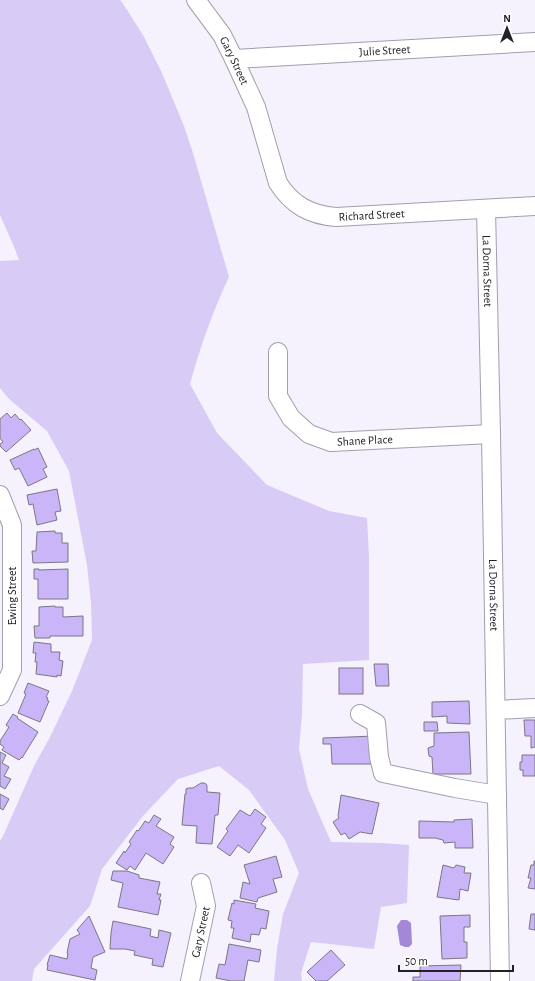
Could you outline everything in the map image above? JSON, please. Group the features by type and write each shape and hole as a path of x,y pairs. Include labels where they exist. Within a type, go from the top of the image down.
{"street":[{"name":"Gary Street","path":"196,0 222,35 256,107 262,127"},
{"name":"Julie Street","path":"234,59 535,42"},
{"name":"Richard Street","path":"262,127 278,183 283,191 306,210 326,216 336,217 535,206"},
{"name":"La Dorna Street","path":"486,209 500,981"},
{"name":"Shane Place","path":"278,352 278,396 291,418 308,434 331,442 491,434"},
{"name":"Ewing Street","path":"0,495 12,524 12,670 0,696"},
{"path":"496,710 535,708"},
{"path":"360,714 376,723 383,773 497,795"},
{"name":"Gary Street","path":"190,981 206,906 201,883"}],"shaded area":[{"path":"0,0 120,0 122,2 143,35 162,73 184,126 229,277 207,329 190,384 217,433 267,485 329,511 367,518 369,557 369,660 303,664 302,715 299,749 308,789 331,842 409,845 407,903 381,907 374,949 311,942 301,973 302,981 274,981 277,949 283,914 299,873 285,840 249,790 219,766 178,779 143,816 102,869 90,906 34,969 32,981 0,981 0,841 34,766 72,691 92,640 91,603 87,565 69,471 47,431 9,399 0,388 0,261 19,260 0,215"},
{"path":"401,920 407,920 411,923 412,944 409,947 400,945 397,926"}],"building":[{"path":"7,413 11,418 15,414 31,430 6,452 0,446 3,442 0,438 0,419"},
{"path":"38,448 47,467 43,469 47,477 28,486 19,468 15,470 10,460"},
{"path":"57,489 61,511 55,512 57,520 37,525 33,504 29,505 27,495"},
{"path":"55,531 55,533 62,533 62,543 68,543 68,562 33,563 32,551 36,551 37,532"},
{"path":"34,569 68,569 68,599 38,599 38,579 34,579"},
{"path":"39,607 63,607 63,617 83,616 83,636 50,636 50,638 35,638 34,626 39,626"},
{"path":"34,642 51,644 51,652 60,652 59,660 63,661 61,676 57,675 57,677 36,674 37,662 35,662 36,653 33,653"},
{"path":"374,664 388,664 389,686 376,686"},
{"path":"339,668 363,668 363,694 339,694"},
{"path":"28,683 49,691 46,697 49,701 40,722 18,713 26,694 24,693"},
{"path":"469,701 470,724 447,723 447,716 432,717 432,702"},
{"path":"13,714 38,732 22,758 19,760 2,750 4,747 0,744 0,741 9,727 6,725"},
{"path":"524,720 535,720 535,747 531,748 531,736 525,736"},
{"path":"424,722 437,722 438,731 424,731"},
{"path":"469,732 471,774 433,774 432,757 429,756 428,748 434,746 434,733"},
{"path":"375,736 376,764 332,764 331,744 323,744 323,738"},
{"path":"0,752 6,755 2,763 9,767 4,776 11,779 5,789 0,786"},
{"path":"522,755 535,755 535,776 523,776 523,770 520,770"},
{"path":"201,783 206,784 207,792 220,793 218,815 215,815 212,844 196,843 197,826 182,825 186,789 193,788"},
{"path":"0,794 9,799 3,810 0,808"},
{"path":"341,795 379,803 372,834 360,832 349,839 345,833 341,835 333,822 339,818"},
{"path":"255,809 266,817 261,824 266,828 249,853 238,845 230,856 217,847 228,831 226,829 240,810 250,816"},
{"path":"154,815 161,819 156,826 174,837 170,844 174,847 163,864 146,853 135,870 130,866 127,870 116,863 131,844 129,842 137,830 139,830 145,821 149,823"},
{"path":"472,819 473,848 455,848 455,842 444,843 443,840 435,838 419,838 419,821 454,822 454,820"},
{"path":"276,856 282,877 273,879 277,892 258,898 257,902 240,898 243,882 250,884 244,865"},
{"path":"534,861 535,889 528,888 531,878 528,878 531,865 534,865"},
{"path":"443,865 454,868 456,865 465,867 464,873 471,873 468,891 460,889 459,900 437,897"},
{"path":"113,871 127,871 139,875 139,878 160,882 157,894 161,894 158,915 118,907 123,883 111,880"},
{"path":"234,900 256,904 255,908 269,911 266,929 261,928 259,935 251,934 250,942 232,938 234,928 231,928 232,921 228,920"},
{"path":"531,914 535,914 535,930 529,929"},
{"path":"470,915 470,927 464,927 464,942 467,942 467,958 442,959 440,916"},
{"path":"89,916 105,952 93,957 91,968 97,970 95,980 47,970 50,955 67,959 70,939 80,934 77,930"},
{"path":"113,921 151,929 150,936 158,938 159,930 171,933 163,967 152,965 153,959 134,955 135,951 110,949"},
{"path":"229,944 261,950 259,962 248,960 244,981 231,981 216,978 219,964 225,965"},
{"path":"331,950 345,965 327,981 316,981 307,972"},
{"path":"461,965 460,981 413,981 413,977 420,977 420,966"}]}
